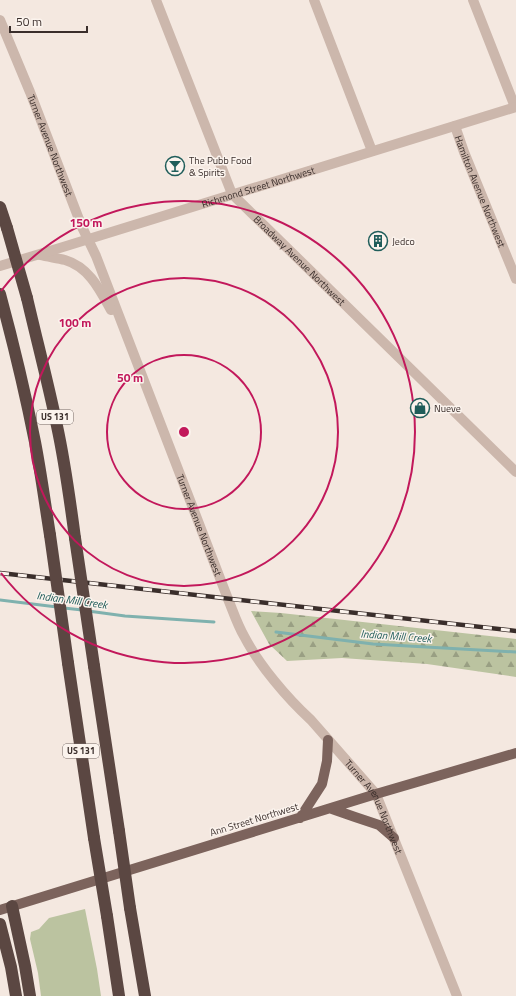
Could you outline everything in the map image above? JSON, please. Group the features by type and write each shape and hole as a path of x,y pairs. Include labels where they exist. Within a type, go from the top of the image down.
{"highway":[{"name":"US 131","path":"0,207 27,298 47,380 67,481 130,908 145,996"},
{"name":"US 131","path":"1,299 25,393 35,443 50,535 94,838 119,994"},
{"path":"12,906 30,996"},
{"path":"0,924 11,967 16,996"}],"main road":[{"path":"300,818 322,784 327,761 328,740"},
{"name":"Ann Street Northwest","path":"0,910 332,809 376,794 516,753"},
{"path":"332,809 379,825 394,838"}],"street":[{"name":"Broadway Avenue Northwest","path":"156,0 232,194 516,472"},
{"path":"314,0 372,151"},
{"path":"473,0 515,107"},
{"name":"Turner Avenue Northwest","path":"0,20 30,92 87,239 96,256 243,636 259,661 271,676 376,794 457,996"},
{"name":"Richmond Street Northwest","path":"0,266 515,107"},
{"name":"Hamilton Avenue Northwest","path":"454,126 516,279"},
{"path":"38,254 66,260 84,270 98,287 129,342"}],"green space":[{"path":"251,611 516,639 516,677 427,664 342,658 287,661 269,644"},
{"path":"85,909 101,996 41,996 38,973 30,939 31,932 39,929 49,918"}],"waterway":[{"name":"Indian Mill Creek","path":"0,600 57,607"},
{"name":"Indian Mill Creek","path":"64,608 82,610"},
{"name":"Indian Mill Creek","path":"88,611 125,616 214,622"},
{"name":"Indian Mill Creek","path":"276,632 373,644 516,652"}],"railway":[{"path":"0,573 516,631"}],"place":[{"name":"The Pubb Food & Spirits","path":"175,166"},
{"name":"Jedco","path":"378,241"},
{"name":"Nueve","path":"420,408"}]}
